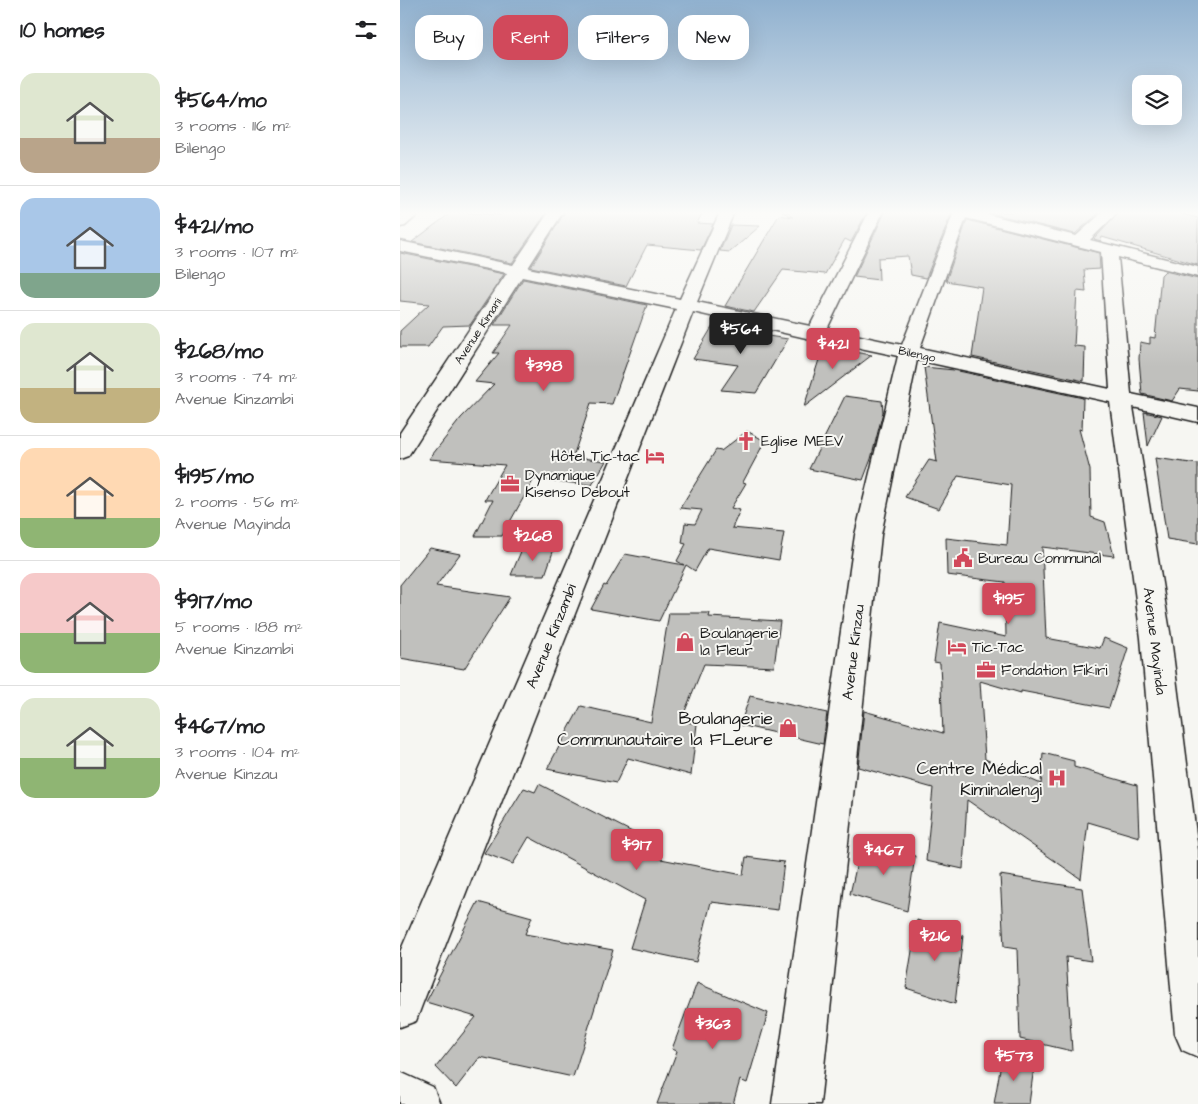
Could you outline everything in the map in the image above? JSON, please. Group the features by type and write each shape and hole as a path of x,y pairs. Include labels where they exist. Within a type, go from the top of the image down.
{"street":[{"name":"Bilengo","path":"482,264 909,352 1121,400 1198,415"},
{"name":"Avenue Kimani","path":"400,451 522,264"},
{"name":"Avenue Kinzambi","path":"400,1005 705,264"},
{"path":"815,334 850,264"},
{"name":"Avenue Kinzau","path":"796,1104 868,535 909,352 942,264"},
{"name":"Avenue Mayinda","path":"1110,264 1121,400 1156,638 1198,1034"},
{"path":"1167,264 1198,272"},
{"path":"400,1096 416,1104"}],"building":[{"path":"400,264 452,264 504,274 470,325 443,326 428,347 400,347 400,331 429,304 400,301"},
{"path":"533,264 638,264 626,286 531,267"},
{"path":"750,264 831,264 825,274 783,270 754,312 725,306"},
{"path":"860,264 878,264 879,280 854,277"},
{"path":"909,264 932,264 926,278 911,275"},
{"path":"952,264 1100,264 1100,269 1084,270 1086,292 1077,291 1074,346 1085,347 1084,381 972,357 982,287 946,281"},
{"path":"1165,271 1198,279 1198,391 1180,389 1172,401 1142,394 1139,359 1140,342 1150,344 1150,337 1155,338 1161,275"},
{"path":"523,279 647,305 612,404 591,403 573,457 606,461 592,485 534,479 502,536 475,536 493,500 485,500 505,465 429,459 461,418 494,384 475,382 499,353 493,353 512,325 494,325"},
{"path":"717,319 745,326 741,332 788,339 756,393 721,390 738,365 693,359"},
{"path":"823,347 872,355 804,407"},
{"path":"924,367 954,370 1083,398 1082,430 1079,429 1090,470 1091,517 1105,522 1114,556 1042,547 1046,638 1100,648 1104,638 1128,648 1109,708 1021,691 1021,693 980,681 985,759 1041,784 1043,753 1074,761 1074,767 1137,785 1139,837 1088,822 1081,879 967,800 963,869 926,861 933,788 858,767 864,711 943,733 940,663 934,662 940,623 1006,637 1005,582 947,575 946,538 1007,545 1011,485 958,476 939,509 905,497 929,460 937,462"},
{"path":"845,396 882,401 883,412 871,459 863,480 809,469"},
{"path":"1144,412 1162,416 1148,446"},
{"path":"747,431 765,441 743,482 746,483 731,508 740,510 732,528 784,533 779,560 708,548 695,571 686,565 659,621 591,609 604,585 606,586 625,554 684,565 677,561 686,544 682,543 685,523 695,524 702,510 680,508 716,450 721,451"},
{"path":"1155,458 1198,464 1198,544 1167,539"},
{"path":"430,548 460,554 436,586 510,597 464,669 400,658 400,585"},
{"path":"522,549 554,549 545,575 511,575"},
{"path":"669,613 710,613 709,617 780,621 774,667 704,664 681,721 697,724 691,775 628,758 616,783 547,769 581,706 651,722"},
{"path":"750,696 827,713 823,744 740,725"},
{"path":"539,784 640,836 630,853 743,875 746,857 784,862 778,910 711,902 696,962 630,948 645,900 529,837 513,864 484,853 524,788 535,792"},
{"path":"862,841 915,856 907,911 850,894"},
{"path":"1000,875 1082,888 1091,961 1066,957 1072,1051 1020,1039 1017,949 1004,947"},
{"path":"478,902 532,917 525,934 613,950 573,1077 480,1057 456,1088 436,1067 476,1017 426,1002"},
{"path":"917,920 963,935 955,1004 906,988"},
{"path":"697,983 768,1013 747,1083 740,1080 733,1104 657,1104 677,1051 672,1049"},
{"path":"1003,1052 1034,1067 1029,1104 994,1104"}],"place":[{"name":"Eglise MEEV","path":"746,441"},
{"name":"Hôtel Tic-tac","path":"655,456"},
{"name":"Dynamique Kisenso Debout","path":"510,484"},
{"name":"Bureau Communal","path":"963,558"},
{"name":"Boulangerie la Fleur","path":"685,642"},
{"name":"Tic-Tac","path":"957,647"},
{"name":"Fondation Fikiri","path":"986,670"},
{"name":"Boulangerie Communautaire la FLeure","path":"788,728"},
{"name":"Centre Médical Kiminalengi","path":"1057,778"}]}
